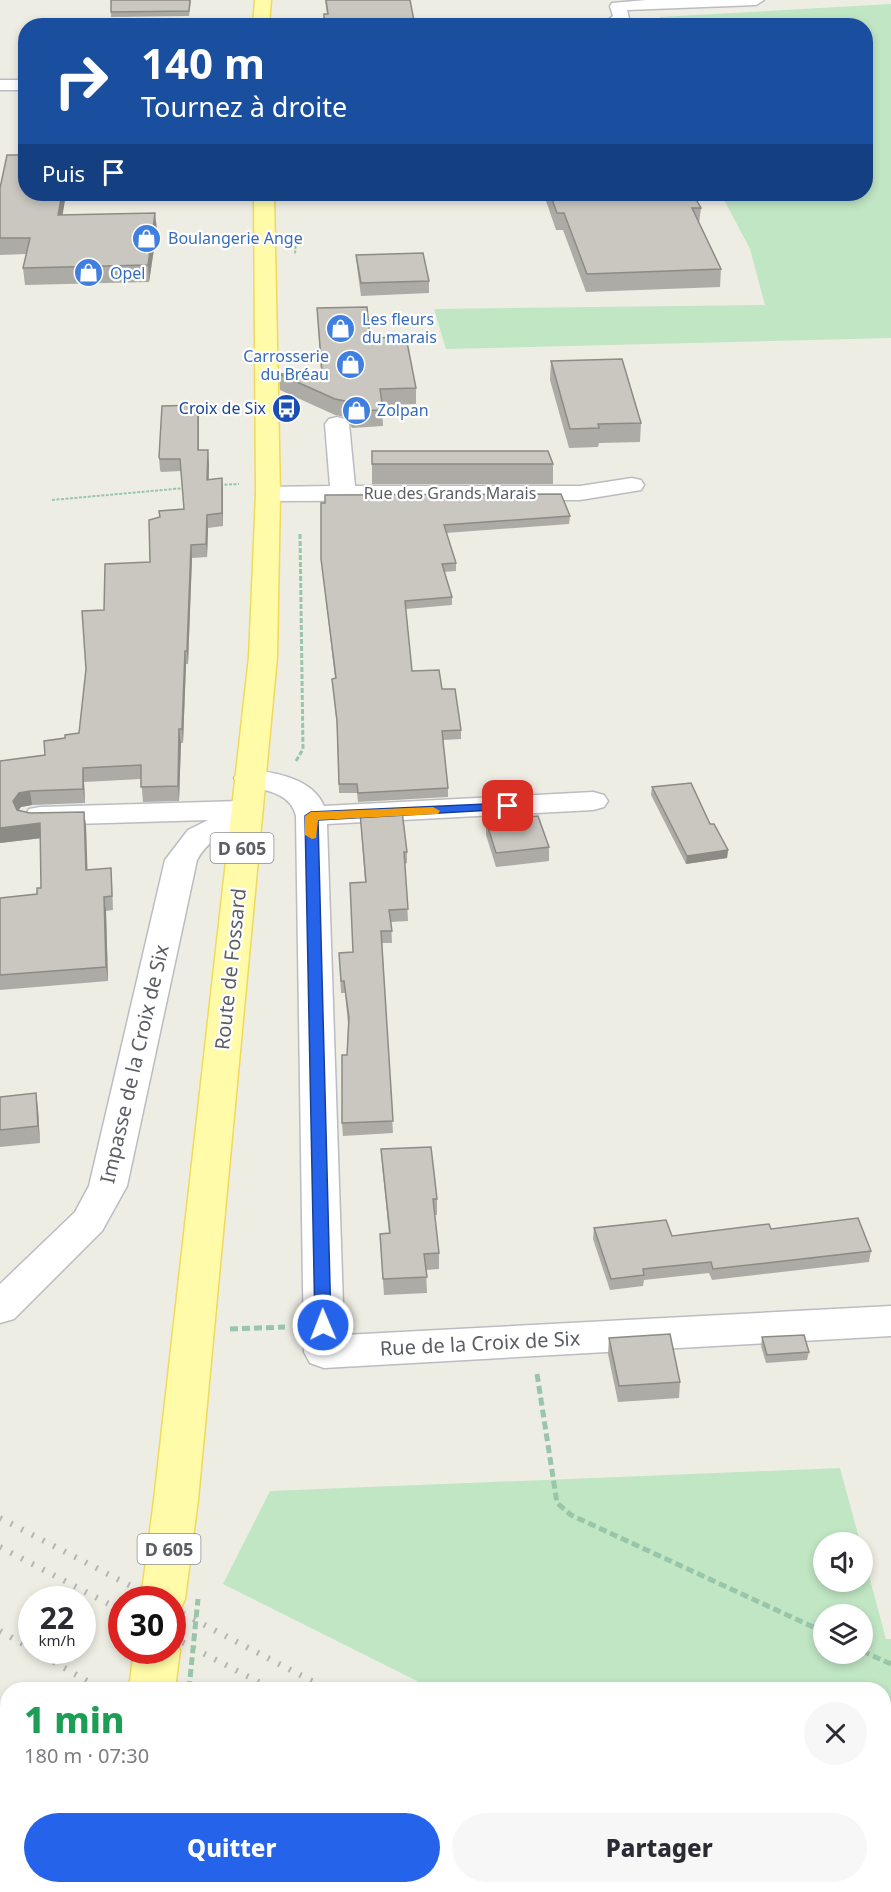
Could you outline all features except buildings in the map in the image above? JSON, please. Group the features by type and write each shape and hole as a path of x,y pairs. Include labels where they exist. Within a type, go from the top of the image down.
{"main road":[{"path":"262,18 263,0"},
{"name":"Route de Fossard","path":"180,1586 176,1500 263,657 268,488 264,201"},
{"path":"153,1682 155,1664"}],"street":[{"path":"621,18 614,3 756,0"},
{"path":"0,86 18,85"},
{"path":"337,424 343,494"},
{"name":"Rue des Grands Marais","path":"268,488 343,494 580,493 632,485"},
{"path":"32,816 247,804 271,780 307,802 311,816 444,811 593,801"},
{"name":"Impasse de la Croix de Six","path":"0,1308 89,1221 108,1186 181,860 189,844 207,830 228,824 247,804"},
{"name":"Rue de la Croix de Six","path":"311,816 324,1352 891,1321"}],"path":[{"path":"211,486 268,488"},
{"path":"52,500 188,488"},
{"path":"193,1331 323,1325"},
{"path":"531,1341 556,1503 571,1515 813,1627"},
{"path":"186,1655 188,1682"},
{"path":"873,1655 891,1664"}],"green space":[{"path":"891,4 891,338 446,349 434,309 765,305 750,249 725,201 873,201 873,18 660,17"},
{"path":"840,1468 857,1532 813,1532 813,1592 873,1590 886,1639 891,1639 891,1682 419,1682 223,1584 270,1491"}],"railway":[{"path":"0,1518 131,1586"},
{"path":"0,1547 108,1604"},
{"path":"186,1615 314,1682"},
{"path":"0,1631 18,1641"},
{"path":"186,1644 259,1682"},
{"path":"57,1664 89,1682"}],"slow traffic":[{"path":"312,835 311,816 433,811"}],"place":[{"name":"Boulangerie Ange","path":"147,238"},
{"name":"Opel","path":"89,273"},
{"name":"Les fleurs du marais","path":"341,328"},
{"name":"Carrosserie du Bréau","path":"350,365"},
{"name":"Croix de Six","path":"287,408"},
{"name":"Zolpan","path":"356,410"}],"route":[{"path":"323,1325 311,816 508,806"}]}
